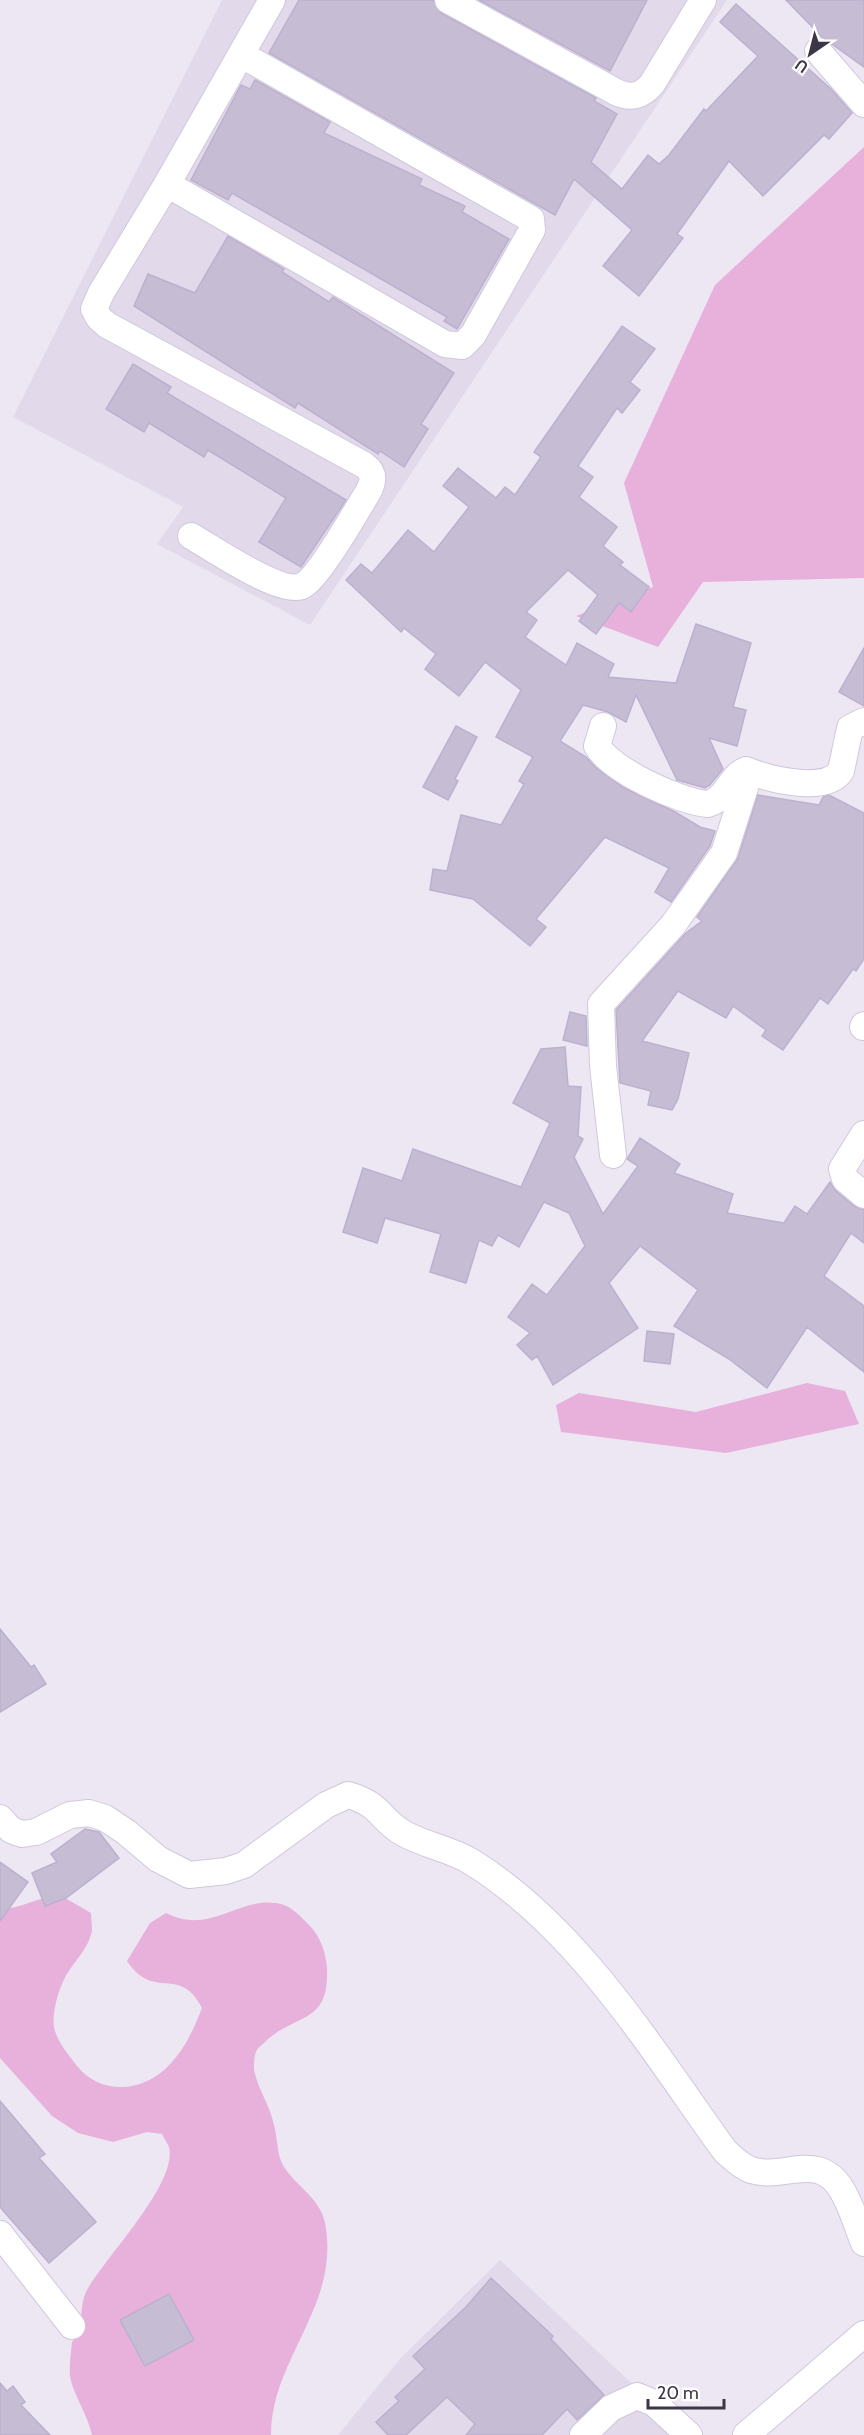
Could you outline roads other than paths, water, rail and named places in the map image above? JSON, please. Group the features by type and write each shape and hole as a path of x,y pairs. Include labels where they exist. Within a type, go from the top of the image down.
{"street":[{"path":"190,536 269,580 285,587 303,586 315,575 362,502 373,477 364,465 107,325 95,314 95,304 101,292 167,184 272,0"},
{"path":"448,0 616,92 633,96 640,95 652,84 703,0"},
{"path":"818,51 864,104"},
{"path":"167,184 445,344 462,346 472,335 532,230 531,219 242,55"},
{"path":"603,726 597,746 615,765 699,804 718,801 739,774 750,772 797,783 821,783 837,777 841,771 850,728 864,721"},
{"path":"613,1155 603,1066 601,1004 674,925 724,853 750,772"},
{"path":"864,1134 842,1169 845,1179 864,1195"},
{"path":"0,1818 11,1830 22,1834 36,1832 70,1815 89,1813 105,1818 158,1859 189,1875 226,1871 244,1865 326,1805 348,1795 365,1800 400,1832 429,1846 468,1860 526,1902 579,1953 725,2151 752,2170 766,2172 807,2168 821,2171 843,2190 864,2243"},
{"path":"0,2234 72,2326"},
{"path":"747,2435 864,2334"},
{"path":"583,2435 611,2408 637,2396 654,2403 689,2435"}]}
